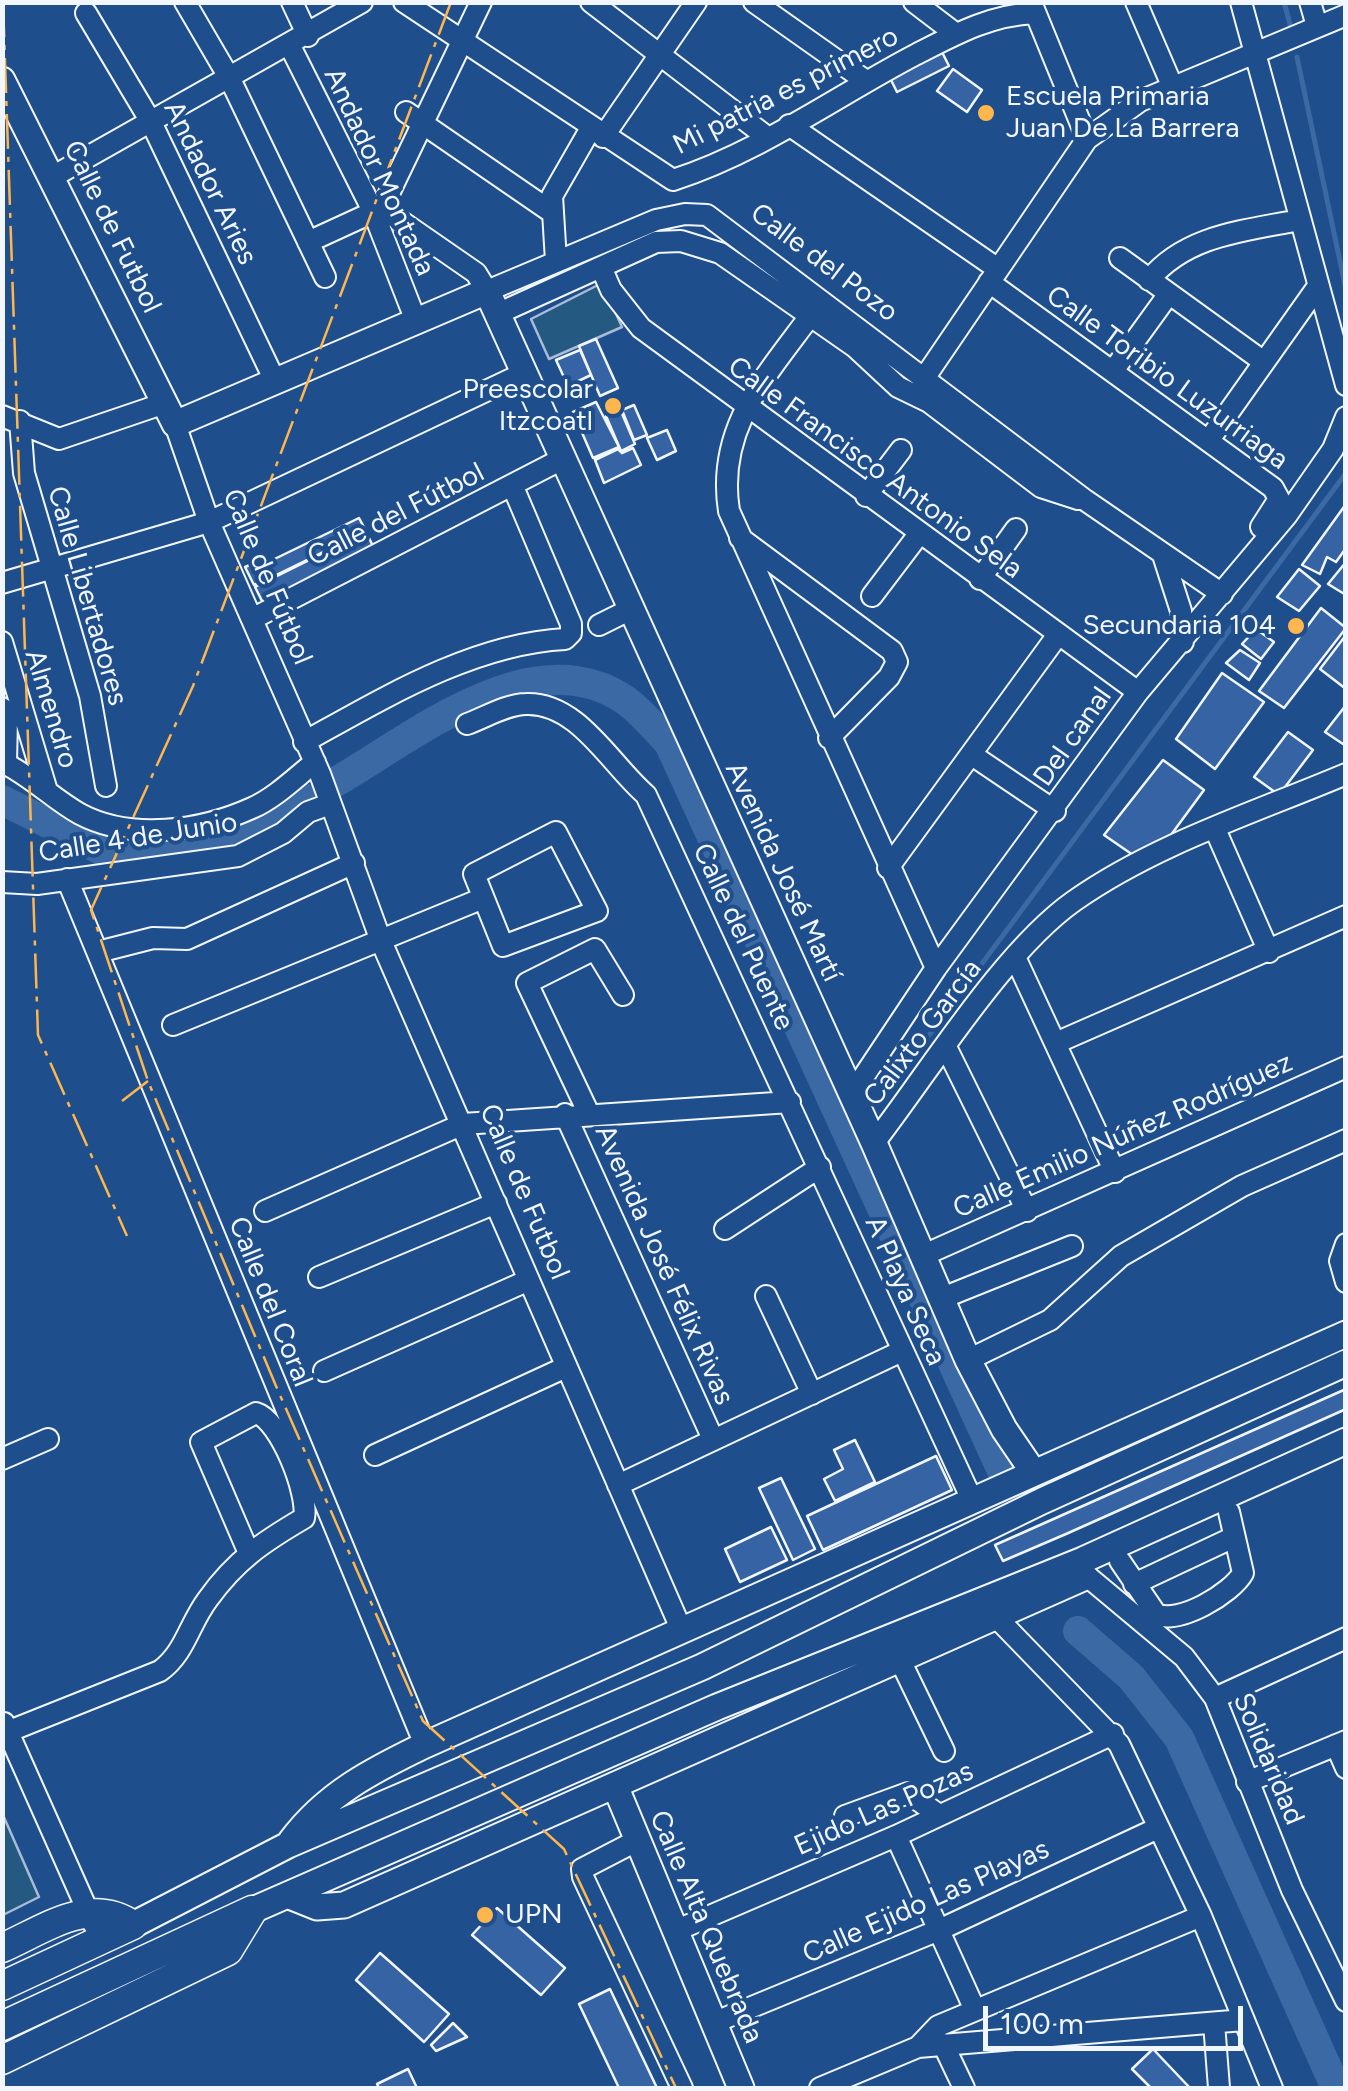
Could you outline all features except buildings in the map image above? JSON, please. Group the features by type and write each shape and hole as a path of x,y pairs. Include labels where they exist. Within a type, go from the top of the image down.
{"highway":[{"path":"2,1948 87,1910 116,1913 133,1925 2,1986"},
{"path":"2,2026 253,1910"},
{"path":"2,2060 228,1951 253,1910"}],"main road":[{"name":"Calle de Futbol","path":"2,80 54,176 170,413"},
{"name":"Calle del Pozo","path":"170,413 276,382 416,321 492,302"},
{"name":"Avenida José Martí","path":"492,302 852,1094 968,1360 1004,1429 1034,1472"},
{"path":"288,1845 313,1812 365,1774 425,1745 1346,1334"},
{"path":"133,1925 288,1845 702,1667 1042,1501 1346,1363"},
{"path":"253,1910 560,1774 998,1596 1346,1441"},
{"path":"286,1895 318,1907 344,1906 1120,1561 1232,1524 1346,1459"},
{"name":"Calle Alta Quebrada","path":"616,1788 741,2088"},
{"path":"500,1801 558,1813"}],"street":[{"path":"185,2 230,78 325,277"},
{"name":"Andador Montada","path":"292,2 299,41 378,210 416,321"},
{"path":"54,176 362,2"},
{"path":"404,2 597,132"},
{"path":"308,242 378,210 425,126 481,2"},
{"path":"591,2 767,136"},
{"path":"556,261 550,211 557,182 659,55 696,2"},
{"path":"754,2 866,81"},
{"path":"914,2 956,34"},
{"path":"1136,2 1174,90"},
{"path":"1241,2 1258,54 1316,289 1345,383"},
{"path":"1310,2 1316,26"},
{"path":"1033,8 1087,139"},
{"name":"Mi patria es primero","path":"597,132 673,180 789,126 866,81 989,18 1033,8"},
{"name":"Andador Aries","path":"86,13 152,122 276,382"},
{"path":"925,377 1087,139 1140,101 1346,15"},
{"path":"406,112 550,211"},
{"name":"Calle Toribio Luzurriaga","path":"789,126 993,275 1113,371 1278,493 1276,506 1260,529"},
{"path":"378,210 476,272 492,302 601,267 656,242 681,240 720,253 855,347 898,387 929,402 1041,487 1064,498 1085,500"},
{"name":"Calle del Pozo","path":"492,302 556,261 656,220 685,214 707,215 1085,500 1222,594"},
{"path":"1149,280 1166,260 1185,248 1298,220"},
{"path":"1120,258 1264,362"},
{"name":"Calle Francisco Antonio Sela","path":"601,267 611,290 641,328 1138,692"},
{"path":"1209,440 1316,289"},
{"path":"1113,371 1168,295"},
{"path":"810,316 744,405 733,433 725,482 738,536 936,968"},
{"path":"2,583 210,522 524,372"},
{"path":"12,418 30,430 59,439 170,413"},
{"name":"Calle de Fútbol","path":"170,413 210,522 318,768"},
{"name":"Del canal","path":"852,1094 936,968 1138,692 1306,488 1333,449 1346,417"},
{"name":"Calle Libertadores","path":"12,418 24,473 90,696 106,786"},
{"path":"866,496 901,450"},
{"name":"Calle del Fútbol","path":"252,619 564,458"},
{"path":"304,742 405,686 532,641 565,639 571,633 571,624 512,487"},
{"path":"980,579 1016,528"},
{"path":"872,596 918,534"},
{"path":"738,536 892,650 896,662 888,678 829,738"},
{"path":"1163,555 1181,611 1183,642"},
{"path":"599,625 629,610"},
{"path":"888,868 1057,636"},
{"name":"Almendro","path":"2,642 47,791"},
{"name":"Calle del Puente","path":"466,724 523,703 553,708 574,719 617,770 646,795 790,1102"},
{"path":"2,708 7,719 4,763 78,813 111,828 136,832 196,824 253,807 318,768"},
{"path":"972,755 1054,811"},
{"name":"Calle de Futbol","path":"318,768 381,941 682,1630"},
{"name":"Calixto García","path":"874,1143 1014,957 1072,902 1125,871 1346,774"},
{"name":"Calle 4 de Junio","path":"2,882 67,879 238,856 283,833 308,812 330,804"},
{"path":"1215,829 1268,952"},
{"path":"556,832 597,910 503,946 481,899 474,874 556,832"},
{"path":"98,952 153,938 187,939 354,863"},
{"name":"Calle del Coral","path":"67,879 425,1745"},
{"path":"174,1025 481,899"},
{"path":"1058,1042 1346,916"},
{"path":"589,1114 527,982 596,949 622,995"},
{"path":"1014,957 1058,1042 1116,1172"},
{"path":"946,1049 1027,1212"},
{"name":"Calle Emilio Núñez Rodríguez","path":"924,1255 1346,1066"},
{"path":"265,1210 463,1124 565,1114 790,1102"},
{"name":"A Playa Seca","path":"790,1102 900,1352 972,1502"},
{"name":"Avenida José Félix Rivas","path":"565,1114 713,1439"},
{"path":"968,1360 1050,1320 1121,1256 1242,1186 1346,1140"},
{"path":"725,1230 820,1167"},
{"path":"319,1276 496,1203"},
{"path":"1346,1244 1340,1262 1346,1282"},
{"path":"940,1299 1072,1246"},
{"path":"324,1371 529,1280"},
{"path":"766,1296 812,1394"},
{"path":"618,1486 900,1352"},
{"path":"375,1455 566,1367"},
{"path":"101,1940 5,1726 160,1671 177,1658 206,1601 248,1551 306,1514 299,1479 280,1438 267,1417 256,1412 200,1442 248,1551"},
{"path":"2,1459 48,1439"},
{"path":"1120,1561 1134,1584 1150,1608 1164,1618 1234,1589 1243,1573 1232,1524 1134,1584"},
{"name":"Solidaridad","path":"1087,1576 1184,1657 1214,1698 1346,2001"},
{"path":"996,1617 1113,1734 1201,1916 1272,2088"},
{"path":"1214,1698 1346,1638"},
{"path":"900,1660 944,1751"},
{"name":"Ejido Las Pozas","path":"676,1931 896,1836 1113,1734"},
{"path":"1248,1782 1341,1743 1346,1768"},
{"path":"845,1816 908,1793 939,1816"},
{"name":"Calle Ejido Las Playas","path":"714,2023 939,1930 1158,1828"},
{"path":"896,1836 974,2010"},
{"path":"636,1841 582,1868 682,2088"},
{"path":"820,2088 870,2080 918,2047 938,2026 1201,1916"},
{"path":"918,2047 1244,2020"},
{"path":"1214,2023 1219,2088"},
{"path":"942,2044 964,2088"}],"shaded area":[{"path":"602,283 622,327 549,359 531,319"},
{"path":"3,1815 39,1897 2,1915"}],"waterway":[{"path":"1284,2 1291,28"},
{"path":"1297,57 1346,290"},
{"path":"880,1101 1346,473"},
{"path":"334,783 437,720 514,686 552,680 589,684 625,700 648,720 669,743 1004,1475"},
{"path":"2,800 119,859 206,844 307,799"},
{"path":"849,1139 852,1135"},
{"path":"1078,1631 1131,1677 1179,1738 1336,2088"}],"power":[{"path":"3,2 38,1035 127,1236"},
{"path":"451,2 193,686 91,910 148,1081 423,1721 564,1849 676,2088"},
{"path":"122,1101 148,1081"}],"place":[{"name":"Escuela Primaria Juan De La Barrera","path":"986,113"},
{"name":"Preescolar Itzcoatl","path":"613,406"},
{"name":"Secundaria 104","path":"1296,626"},
{"name":"UPN","path":"485,1915"}]}
